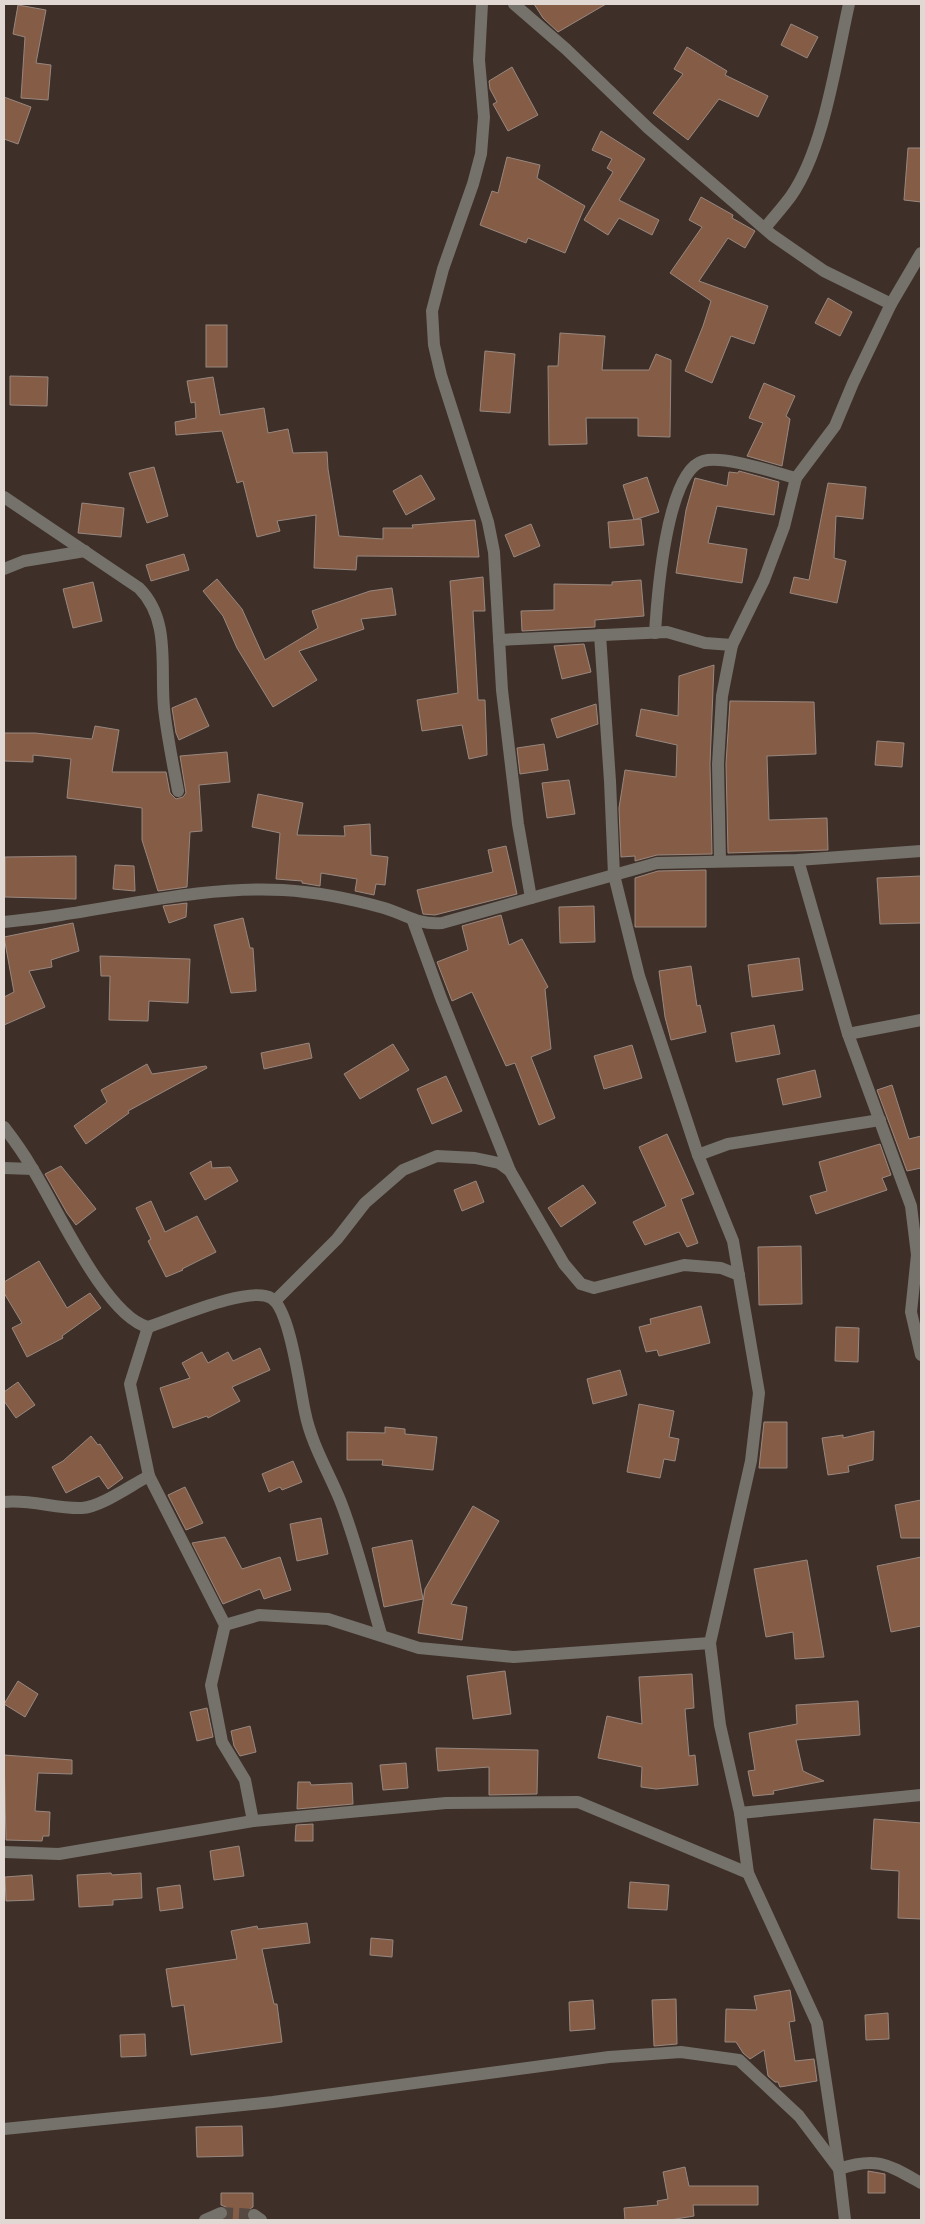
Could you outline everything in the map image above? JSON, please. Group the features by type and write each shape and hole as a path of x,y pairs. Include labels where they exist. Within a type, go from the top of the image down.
{"street":[{"path":"482,4 479,60 484,117 482,154 443,268 432,311 434,345 441,376 488,522 494,552 499,640 509,754 531,898"},
{"path":"514,4 566,49 648,128 765,228 824,271 891,304"},
{"path":"765,228 792,196 819,134 849,4"},
{"path":"720,860 718,764 722,696 732,645 764,580 784,527 796,478 835,426 853,383 891,304 921,253"},
{"path":"655,633 657,590 664,545 679,489 693,466 703,460 718,458 796,478"},
{"path":"4,497 139,588 153,605 162,638 166,723 178,791"},
{"path":"4,569 24,561 85,551"},
{"path":"499,640 667,632 705,643 732,645"},
{"path":"600,635 610,781 614,876 640,976 698,1155 733,1241 759,1393 751,1461 710,1643 720,1725 740,1813 748,1873 817,2023 840,2169 845,2220"},
{"path":"4,922 60,916 155,898 265,889 350,899 386,909 413,921 429,924 442,923 656,863 720,860 798,860 921,851"},
{"path":"798,860 848,1034 911,1206 919,1255 911,1312 921,1355"},
{"path":"413,921 441,998 510,1171 564,1264 581,1284 594,1288 684,1265 721,1268 739,1275"},
{"path":"848,1034 921,1020"},
{"path":"698,1155 728,1144 880,1120"},
{"path":"4,1127 33,1170 62,1222 103,1286 128,1317 148,1327 233,1298 256,1295 268,1296 275,1301 288,1329 306,1418 318,1451 340,1500 381,1634"},
{"path":"275,1301 337,1238 365,1203 403,1170 437,1156 475,1158 499,1163 510,1171"},
{"path":"4,1168 33,1170"},
{"path":"148,1327 130,1384 149,1476 225,1625 211,1685 222,1742 245,1780 253,1821"},
{"path":"4,1502 82,1508 95,1505 149,1476"},
{"path":"225,1625 259,1615 328,1619 381,1634 419,1648 514,1657 710,1643"},
{"path":"740,1813 921,1795"},
{"path":"4,1852 59,1854 253,1821 446,1803 578,1802 748,1873"},
{"path":"4,2129 273,2102 609,2057 681,2052 739,2060 799,2116 840,2169"},
{"path":"840,2169 860,2162 891,2166 921,2183"},
{"path":"205,2220 221,2213"}],"building":[{"path":"534,4 606,4 558,32 543,18"},
{"path":"18,5 46,10 36,63 51,65 48,100 21,98 25,37 13,34"},
{"path":"791,24 818,37 807,58 781,45"},
{"path":"687,47 727,71 725,75 768,96 758,117 719,99 688,140 653,113 683,74 674,69"},
{"path":"512,67 538,115 508,131 493,104 497,102 490,89 489,81"},
{"path":"4,97 31,107 18,144 4,139"},
{"path":"601,131 645,159 619,200 659,220 652,235 619,218 608,235 584,220 613,172 607,168 612,159 592,150"},
{"path":"908,148 921,148 921,202 904,200"},
{"path":"507,157 540,165 537,178 585,206 565,253 528,238 526,243 480,225 492,191 498,193"},
{"path":"701,197 733,215 732,218 755,231 745,248 728,238 699,281 768,306 754,344 731,336 712,383 685,371 711,301 670,273 702,227 689,220"},
{"path":"828,298 852,312 840,336 815,323"},
{"path":"206,325 227,325 227,367 206,367"},
{"path":"560,333 605,336 602,370 649,370 656,354 671,360 670,437 638,436 638,418 586,418 587,444 549,445 548,366 558,366"},
{"path":"485,351 515,354 510,413 480,411"},
{"path":"10,376 48,377 47,406 10,405"},
{"path":"213,377 220,415 264,408 268,433 288,429 293,453 327,452 339,536 383,539 383,528 413,528 412,525 475,520 479,557 357,556 356,570 314,568 316,515 277,521 280,531 257,537 243,481 237,483 222,431 176,435 175,422 196,418 195,402 191,403 187,381"},
{"path":"764,383 795,396 786,416 790,419 782,466 747,456 763,423 749,418"},
{"path":"154,467 168,516 147,523 129,473"},
{"path":"739,471 779,482 774,515 717,506 708,543 747,549 742,583 676,573 686,510 695,478 727,486 729,472 738,473"},
{"path":"421,475 435,499 406,515 393,491"},
{"path":"647,477 659,512 634,520 623,485"},
{"path":"828,483 866,487 863,519 836,516 834,558 846,561 837,603 790,593 794,577 809,580"},
{"path":"82,503 124,508 121,537 78,533"},
{"path":"641,519 644,545 610,548 608,522"},
{"path":"531,524 540,546 514,557 505,535"},
{"path":"184,554 189,570 151,581 146,565"},
{"path":"483,577 485,611 473,611 478,700 485,700 487,755 469,759 462,725 422,731 417,700 458,693 450,581"},
{"path":"217,579 242,609 265,660 318,628 312,611 370,591 392,588 396,615 361,619 364,629 299,651 317,680 273,707 237,648 223,616 203,591"},
{"path":"641,580 644,616 595,620 595,627 522,631 521,611 554,610 554,584 612,585 612,582"},
{"path":"93,582 102,621 73,628 63,589"},
{"path":"584,644 591,672 562,679 554,646"},
{"path":"714,665 710,764 712,854 657,855 635,861 635,856 621,857 619,808 625,770 676,777 677,745 636,736 641,709 678,716 679,676"},
{"path":"196,698 209,726 179,740 172,708"},
{"path":"730,701 814,702 816,754 767,756 769,820 827,818 828,850 728,853 726,764"},
{"path":"596,704 598,724 557,738 551,719"},
{"path":"95,726 119,730 112,772 166,772 170,793 176,799 183,797 186,793 180,756 227,752 230,782 199,785 202,831 190,832 187,887 158,891 142,840 142,808 67,798 71,759 33,755 33,762 4,761 4,733 35,733 92,739"},
{"path":"877,741 904,743 902,767 875,765"},
{"path":"544,744 548,770 520,774 517,748"},
{"path":"569,780 575,814 547,818 542,783"},
{"path":"258,794 303,803 297,835 345,836 344,826 370,824 371,855 388,857 385,885 376,884 374,895 355,891 357,879 321,873 320,886 302,883 302,881 276,879 280,833 252,827"},
{"path":"506,846 517,894 435,915 423,914 417,890 493,872 488,850"},
{"path":"76,856 76,899 5,897 5,857"},
{"path":"115,865 134,866 135,891 113,889"},
{"path":"706,870 706,927 635,927 635,878 658,871"},
{"path":"921,876 921,923 880,924 877,878"},
{"path":"187,903 186,917 169,923 163,906"},
{"path":"594,906 595,942 560,943 559,907"},
{"path":"501,915 509,945 522,939 548,987 545,989 551,1049 531,1057 555,1118 539,1125 515,1063 506,1066 472,992 452,1001 437,962 468,950 462,926"},
{"path":"243,918 250,948 253,948 256,991 231,993 214,925"},
{"path":"73,923 79,951 51,960 52,967 29,971 45,1007 4,1025 4,997 14,992 4,937"},
{"path":"100,956 190,959 188,1003 149,1001 148,1021 109,1020 110,976 101,976"},
{"path":"799,958 803,990 752,997 748,965"},
{"path":"691,966 697,1006 700,1005 706,1032 671,1040 665,1017 659,971"},
{"path":"774,1025 780,1054 736,1062 731,1033"},
{"path":"309,1043 312,1058 264,1069 261,1053"},
{"path":"393,1044 409,1070 360,1099 344,1074"},
{"path":"632,1045 642,1078 604,1089 594,1056"},
{"path":"147,1064 152,1074 206,1066 207,1068 128,1111 129,1113 86,1144 74,1126 107,1102 101,1090"},
{"path":"815,1070 821,1097 783,1105 777,1079"},
{"path":"446,1076 462,1111 432,1124 417,1089"},
{"path":"892,1085 909,1139 921,1136 921,1168 907,1171 877,1090"},
{"path":"667,1134 694,1194 681,1199 698,1243 687,1247 679,1232 645,1245 633,1222 666,1206 639,1147"},
{"path":"880,1144 891,1175 882,1178 887,1190 816,1214 810,1196 827,1191 819,1162"},
{"path":"211,1161 212,1168 230,1167 238,1181 205,1200 190,1173"},
{"path":"61,1166 96,1209 76,1225 45,1174"},
{"path":"476,1181 484,1202 462,1211 454,1190"},
{"path":"583,1185 596,1203 561,1227 548,1208"},
{"path":"151,1201 165,1232 197,1216 216,1252 166,1277 148,1241 151,1239 136,1208"},
{"path":"801,1246 802,1304 759,1305 758,1247"},
{"path":"39,1261 67,1308 90,1293 101,1308 62,1336 63,1338 27,1357 12,1328 22,1323 4,1293 4,1282"},
{"path":"701,1306 710,1343 659,1356 657,1350 646,1352 639,1327 651,1324 650,1319"},
{"path":"836,1327 859,1328 858,1362 835,1361"},
{"path":"260,1348 270,1370 232,1387 240,1401 208,1418 207,1416 173,1428 160,1388 190,1378 182,1363 202,1352 208,1363 228,1352 233,1361"},
{"path":"620,1370 627,1395 593,1404 587,1379"},
{"path":"18,1382 35,1405 16,1418 4,1401 4,1392"},
{"path":"639,1404 674,1411 669,1437 679,1439 675,1461 664,1459 660,1478 627,1472"},
{"path":"764,1422 787,1422 787,1468 759,1468"},
{"path":"385,1427 405,1429 405,1434 437,1437 433,1470 382,1465 383,1460 347,1460 347,1432 385,1433"},
{"path":"874,1431 873,1460 848,1466 849,1472 828,1475 822,1438 843,1435 843,1438"},
{"path":"91,1436 98,1445 100,1444 123,1478 108,1489 99,1476 66,1493 52,1467 63,1461"},
{"path":"293,1461 302,1482 282,1490 280,1487 269,1492 262,1474"},
{"path":"185,1487 203,1523 186,1530 168,1495"},
{"path":"921,1500 921,1538 901,1538 895,1505"},
{"path":"473,1506 499,1521 451,1604 467,1607 462,1640 418,1633 425,1589"},
{"path":"321,1518 328,1554 297,1561 290,1524"},
{"path":"225,1537 242,1569 280,1557 291,1590 264,1599 260,1589 223,1604 192,1543"},
{"path":"412,1540 423,1599 384,1607 372,1548"},
{"path":"921,1557 921,1626 891,1632 877,1566"},
{"path":"807,1560 824,1657 795,1659 793,1632 766,1637 754,1569"},
{"path":"505,1671 511,1714 473,1719 467,1676"},
{"path":"692,1674 694,1708 685,1709 689,1756 695,1755 698,1785 656,1789 641,1787 642,1767 598,1758 607,1716 642,1724 639,1677"},
{"path":"18,1681 38,1694 25,1717 4,1704"},
{"path":"858,1701 860,1735 796,1740 803,1771 824,1781 773,1791 774,1794 753,1796 748,1771 755,1770 749,1733 797,1724 796,1705"},
{"path":"207,1708 213,1737 197,1741 190,1712"},
{"path":"250,1726 256,1752 240,1756 234,1746 231,1731"},
{"path":"436,1748 538,1750 537,1794 489,1795 489,1767 438,1771"},
{"path":"4,1755 72,1760 72,1774 38,1773 35,1811 50,1812 49,1836 43,1836 42,1841 6,1840"},
{"path":"406,1763 408,1788 383,1790 380,1765"},
{"path":"298,1782 310,1782 311,1785 352,1783 353,1804 297,1809"},
{"path":"874,1819 921,1823 921,1919 898,1918 899,1871 871,1869"},
{"path":"313,1824 313,1841 295,1841 296,1825"},
{"path":"239,1846 244,1876 214,1880 210,1851"},
{"path":"111,1873 112,1875 141,1873 142,1898 113,1900 113,1905 79,1907 77,1875"},
{"path":"32,1875 34,1900 6,1901 5,1877"},
{"path":"630,1882 669,1885 667,1910 628,1908"},
{"path":"180,1885 183,1908 160,1911 157,1888"},
{"path":"307,1923 310,1943 262,1949 274,2004 277,2004 282,2042 191,2055 184,2005 172,2007 166,1969 237,1959 231,1931 257,1926 258,1929"},
{"path":"371,1938 393,1940 392,1957 370,1955"},
{"path":"790,1990 795,2021 789,2022 795,2061 814,2059 817,2081 780,2087 778,2082 775,2082 768,2076 764,2050 750,2059 743,2053 736,2042 725,2042 726,2009 757,2010 754,1996"},
{"path":"676,1999 677,2044 654,2046 652,2000"},
{"path":"593,2000 595,2029 570,2031 569,2002"},
{"path":"888,2013 889,2039 866,2040 865,2015"},
{"path":"145,2034 146,2056 121,2057 120,2035"},
{"path":"242,2126 243,2156 197,2157 196,2127"},
{"path":"685,2167 689,2186 758,2186 758,2205 693,2205 694,2216 670,2220 625,2220 624,2208 658,2205 657,2201 668,2199 663,2172"},
{"path":"868,2171 885,2174 885,2193 868,2193"},
{"path":"221,2193 253,2193 253,2207 246,2214 248,2220 225,2220 229,2213 226,2207 221,2205"}],"tunnel":[{"path":"221,2213 254,2215"}]}
